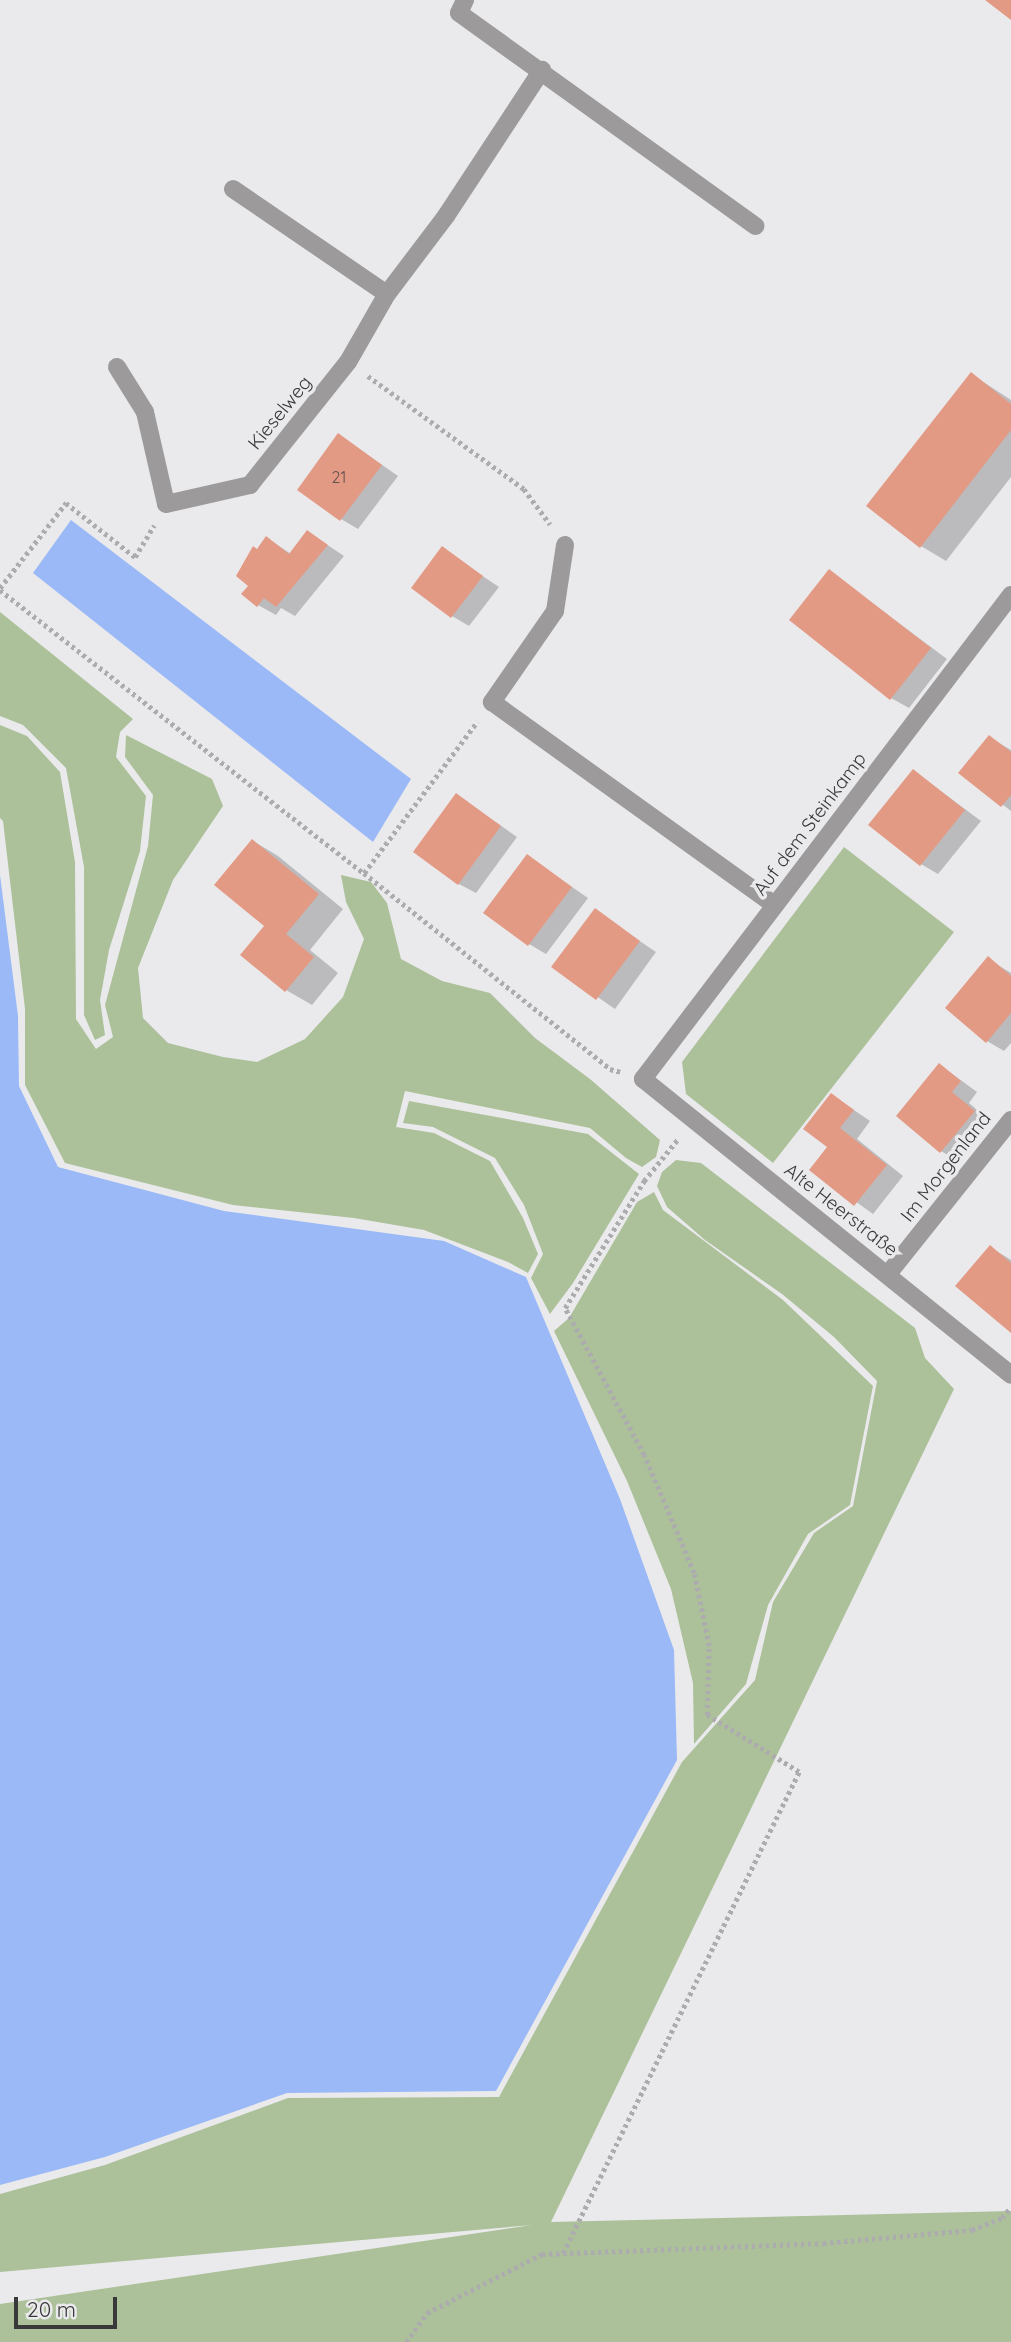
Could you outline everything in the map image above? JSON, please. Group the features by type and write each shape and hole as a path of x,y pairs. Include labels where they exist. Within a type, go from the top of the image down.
{"street":[{"path":"465,0 459,13 542,70 755,226"},
{"name":"Kieselweg","path":"166,504 250,485 348,362 387,294 446,216 542,70"},
{"path":"233,189 387,294"},
{"path":"117,367 145,412 166,504"},
{"path":"565,545 555,611 492,702 775,905"},
{"name":"Auf dem Steinkamp","path":"643,1079 1011,595"},
{"name":"Alte Heerstraße","path":"643,1079 1011,1375"},
{"name":"Im Morgenland","path":"888,1274 1011,1120"}],"path":[{"path":"348,362 524,489 565,545"},
{"path":"166,504 135,557 66,503 0,589 610,1069 643,1079"},
{"path":"364,873 492,702"},
{"path":"563,2253 799,1772 707,1715 709,1646 694,1573 644,1455 565,1308 645,1181 673,1148 692,1118"},
{"path":"406,2342 427,2313 542,2255 823,2243 972,2230 1002,2218 1011,2207"}],"green space":[{"path":"0,612 133,719 120,732 116,757 146,796 140,851 109,950 100,1000 105,1035 95,1040 84,1015 84,867 66,768 23,725 0,716"},
{"path":"0,725 27,736 60,772 75,862 76,1019 96,1049 113,1037 105,1005 148,846 153,795 125,757 126,735 212,779 223,806 173,880 138,968 143,1018 168,1043 223,1057 257,1062 305,1039 343,997 364,939 346,902 341,875 371,882 387,903 401,959 442,981 490,993 535,1038 590,1079 660,1140 656,1157 642,1167 626,1158 590,1128 405,1091 396,1127 434,1133 490,1161 523,1218 538,1254 528,1273 508,1262 424,1230 354,1218 233,1205 65,1163 25,1085 25,1009 3,821 0,818"},
{"path":"844,847 954,932 773,1163 686,1094 682,1062"},
{"path":"409,1101 588,1134 639,1174 573,1283 550,1314 531,1278 543,1254 524,1205 495,1158 433,1127 403,1123"},
{"path":"676,1160 701,1163 915,1328 925,1358 954,1389 551,2222 1011,2211 1011,2342 0,2342 0,2304 532,2225 0,2272 0,2194 105,2165 288,2098 499,2097 682,1762 755,1680 773,1602 814,1533 853,1506 877,1381 834,1337 782,1294 705,1240 667,1207 657,1186 662,1172"},
{"path":"654,1192 663,1210 783,1300 873,1386 850,1505 808,1534 768,1605 746,1684 694,1744 693,1683 671,1589 627,1481 554,1331 569,1318 637,1202"}],"water":[{"path":"71,520 411,779 373,842 33,573"},
{"path":"0,875 18,1016 19,1086 58,1167 224,1211 444,1241 526,1277 620,1499 674,1650 677,1760 496,2091 287,2093 105,2157 0,2185"}],"building":[{"path":"985,0 1011,0 1011,20"},
{"path":"971,372 1011,404 1011,430 920,548 866,506"},
{"path":"338,433 382,465 340,521 297,490"},
{"path":"307,530 328,545 276,607 264,598 257,607 241,594 248,586 236,576 253,546 257,549 266,536 289,554"},
{"path":"442,546 483,576 451,618 411,588"},
{"path":"829,569 931,648 890,700 789,620"},
{"path":"989,735 1011,752 1011,795 1001,807 958,773"},
{"path":"913,769 965,810 920,866 868,825"},
{"path":"456,793 501,826 458,885 413,852"},
{"path":"252,839 319,894 286,934 314,957 285,992 240,955 264,926 214,885"},
{"path":"527,854 572,887 528,946 483,913"},
{"path":"595,908 640,941 596,1000 551,967"},
{"path":"988,956 1011,976 1011,1013 986,1043 945,1008"},
{"path":"939,1063 961,1081 952,1092 975,1111 940,1153 896,1116"},
{"path":"831,1093 854,1110 840,1128 887,1165 854,1206 809,1170 827,1147 803,1129"},
{"path":"990,1245 1011,1263 1011,1333 955,1286"}]}
